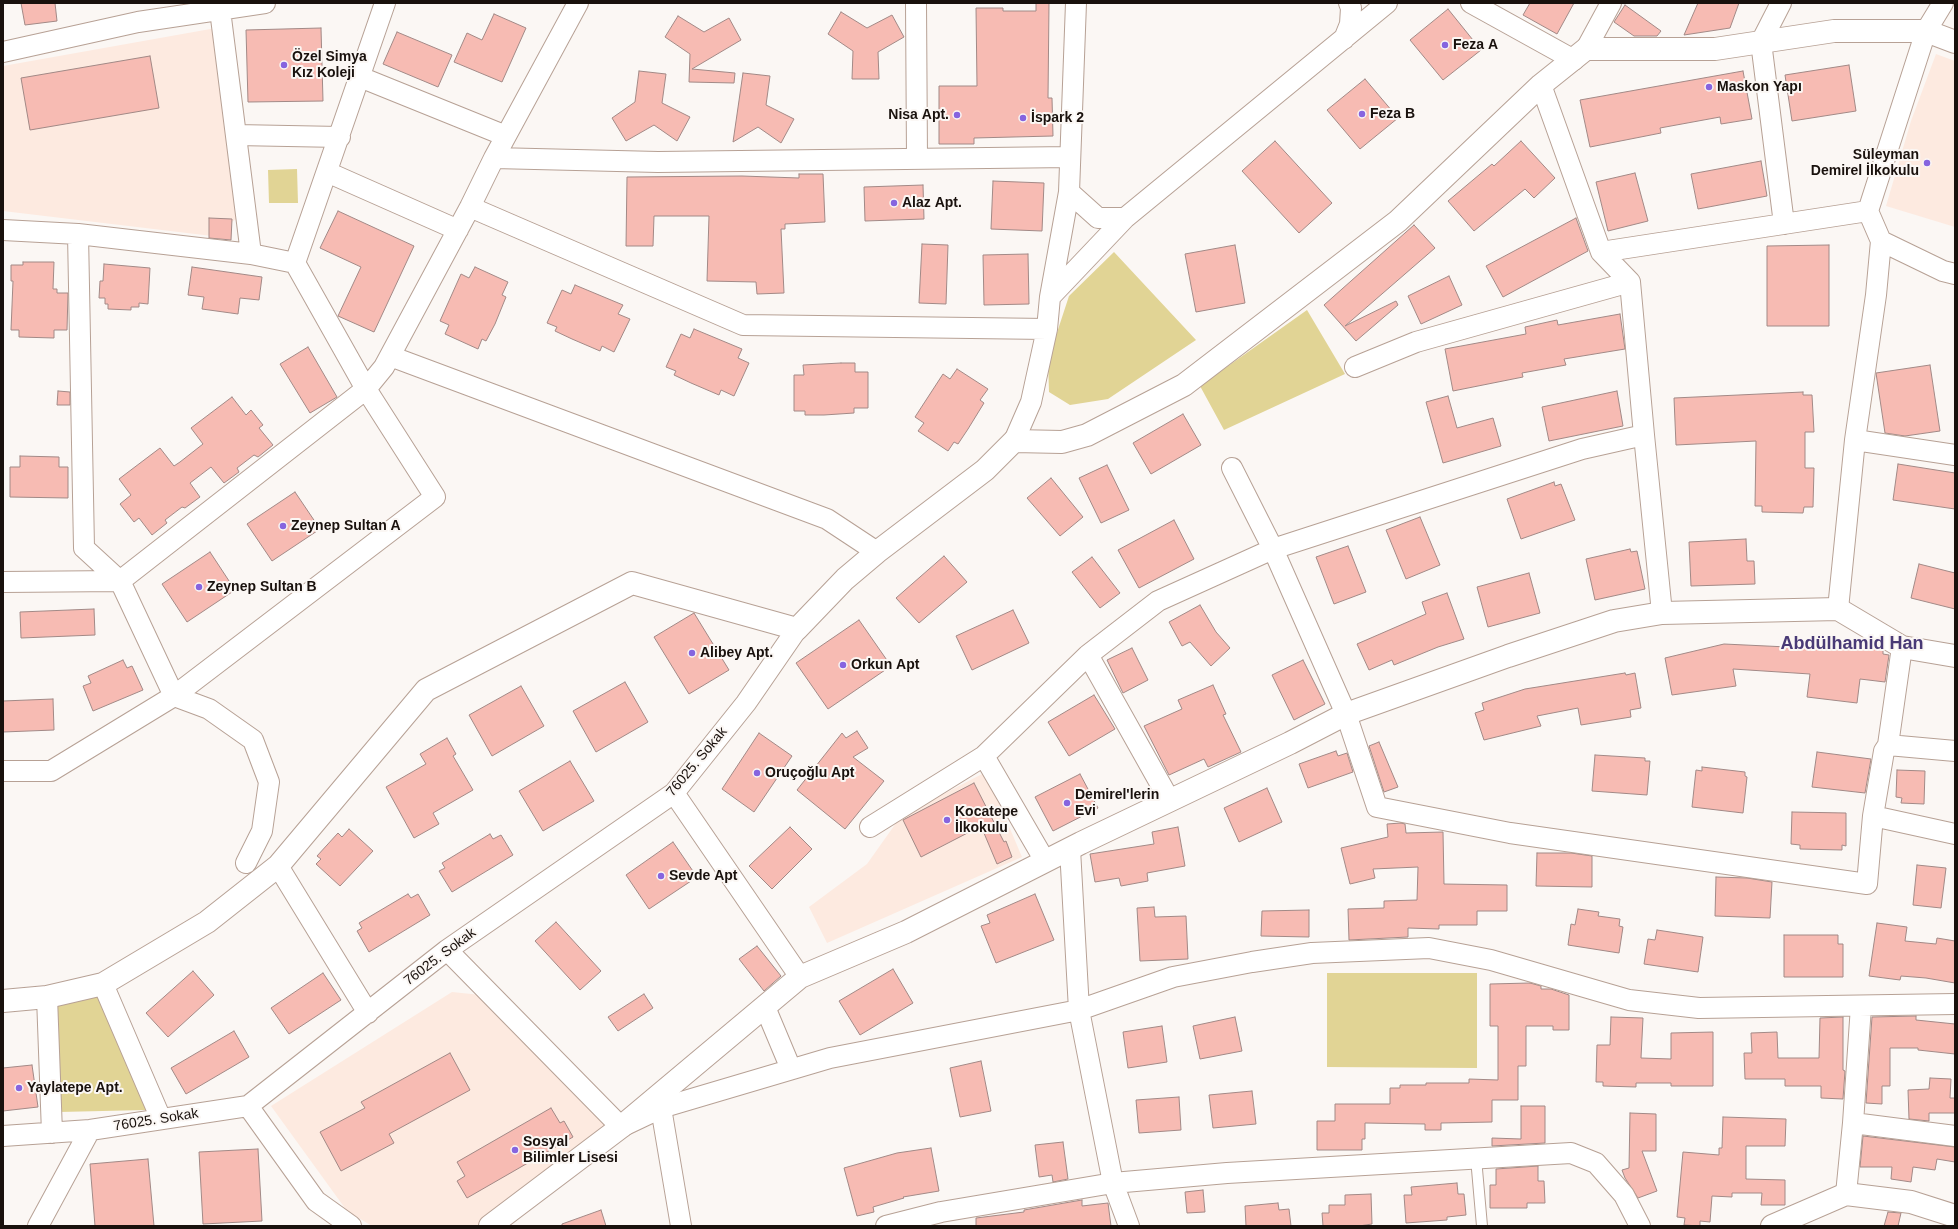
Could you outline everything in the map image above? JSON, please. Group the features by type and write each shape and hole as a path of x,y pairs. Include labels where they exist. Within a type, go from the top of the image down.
{"street":[{"path":"3,52 138,22 266,3"},
{"path":"3,771 51,770 174,696 435,497 366,389 295,263 340,137 385,3"},
{"path":"3,582 120,581 366,389 384,368 458,230 494,158 578,3"},
{"path":"916,3 917,160"},
{"path":"3,1001 47,997 103,984 207,922 278,866 426,690 632,583 797,629 845,579 877,552 985,470 1014,441 1031,402 1047,328 1050,297 1069,192 1076,3"},
{"path":"1344,39 1350,24 1351,8 1349,3"},
{"path":"1050,297 1125,218 1387,3"},
{"path":"1471,3 1580,54 1715,49 1834,31 1926,31 1955,42"},
{"path":"1014,441 1062,442 1087,435 1184,385 1398,221 1541,85 1580,54 1611,3"},
{"path":"1781,3 1761,42 1784,224"},
{"path":"1838,609 1855,440 1876,295 1881,241 1868,211 1926,31 1943,3"},
{"path":"220,10 251,254"},
{"path":"360,77 506,136"},
{"path":"1541,85 1601,252 1630,282 1662,613"},
{"path":"236,135 340,137"},
{"path":"494,158 658,162 1070,158"},
{"path":"327,172 458,230"},
{"path":"1069,192 1098,218 1125,218"},
{"path":"470,207 743,325 1047,328"},
{"path":"1601,252 1868,211"},
{"path":"3,230 78,234 251,254 295,263"},
{"path":"78,234 84,548 120,581 174,696 209,709 253,740 269,782 262,832 246,863"},
{"path":"1881,241 1943,271 1955,274"},
{"path":"1355,367 1416,342 1630,282"},
{"path":"390,356 826,519 877,552"},
{"path":"870,827 984,756 1088,655 1158,602 1273,549 1574,451 1644,435"},
{"path":"1855,440 1955,455"},
{"path":"1232,468 1273,549 1346,714 1377,808 1510,833 1866,884 1873,816 1884,751 1888,745 1902,647"},
{"path":"490,1226 620,1127 800,977 906,932 1045,861 1290,743 1346,714 1508,656 1614,621 1662,613 1838,609 1902,647 1955,656"},
{"name":"76025. Sokak","path":"3,1136 90,1130 248,1106 447,950 674,793 746,702 797,629"},
{"path":"1088,655 1170,801"},
{"path":"1888,745 1955,750"},
{"path":"984,756 1045,861"},
{"path":"674,793 800,977"},
{"path":"1873,816 1955,834"},
{"path":"1070,849 1079,1010 1113,1183 1129,1226"},
{"path":"278,866 368,1013"},
{"path":"620,1127 660,1108 830,1058 1079,1010 1173,977 1252,962 1312,953 1429,948 1491,960 1629,1000 1698,1008 1955,1004"},
{"path":"447,950 620,1127"},
{"path":"103,984 161,1119"},
{"path":"47,997 52,1133"},
{"path":"1846,1194 1853,1123 1861,1006"},
{"path":"764,1007 792,1069"},
{"path":"248,1106 316,1201 351,1226"},
{"path":"660,1108 680,1226"},
{"path":"1853,1123 1955,1136"},
{"path":"38,1226 90,1130"},
{"path":"886,1226 941,1212 1113,1183 1227,1173 1571,1153 1596,1163 1624,1195 1640,1226"},
{"path":"1772,1226 1846,1194 1911,1202 1955,1216"}],"lane":[{"path":"1476,1158 1482,1226"}],"shaded area":[{"path":"216,28 239,217 212,236 3,211 3,66"},
{"name":"Süleyman Demirel İlkokulu","path":"1936,54 1955,61 1955,227 1886,206 1911,121"},
{"path":"297,169 298,203 269,203 268,170"},
{"path":"1114,252 1196,340 1108,399 1070,405 1049,392 1048,360 1069,296"},
{"path":"1307,310 1345,374 1224,430 1200,386"},
{"path":"986,772 1022,857 827,943 809,907 867,864 901,816"},
{"path":"1327,973 1477,973 1477,1068 1327,1067"},
{"path":"452,992 481,995 604,1117 603,1141 482,1226 372,1226 347,1211 271,1106"},
{"path":"97,993 146,1110 59,1112 57,1004"}],"building":[{"path":"21,3 55,3 57,21 25,25"},
{"path":"1036,3 1049,3 1048,98 1052,98 1053,136 974,138 974,144 939,144 939,86 977,86 976,8 1003,8 1003,11 1036,11"},
{"path":"1530,3 1574,3 1557,34 1523,15"},
{"path":"1698,3 1739,3 1730,28 1684,35"},
{"path":"1625,5 1661,31 1657,36 1634,36 1614,22"},
{"name":"Feza A","path":"1448,9 1481,50 1443,80 1410,40"},
{"path":"841,12 867,28 892,15 904,37 878,52 879,79 852,79 853,51 828,34"},
{"path":"494,14 526,28 502,82 454,62 467,33 482,40"},
{"path":"678,16 704,32 729,18 741,40 692,69 735,73 734,83 689,82 690,54 665,37"},
{"name":"Özel Simya Kız Koleji","path":"321,28 323,101 248,102 246,30"},
{"path":"397,32 452,55 438,87 383,64"},
{"path":"150,56 159,108 30,130 21,78"},
{"path":"1849,65 1856,111 1792,121 1785,75"},
{"path":"639,71 666,74 662,103 690,117 677,141 654,125 626,141 612,118 635,102"},
{"path":"1743,71 1752,119 1721,124 1720,117 1660,128 1661,133 1590,147 1580,100"},
{"path":"743,73 770,76 766,105 794,119 781,143 758,127 733,142"},
{"name":"Feza B","path":"1365,79 1398,118 1360,149 1327,110"},
{"path":"1275,141 1332,203 1299,233 1242,171"},
{"path":"1521,141 1555,178 1534,198 1525,189 1474,231 1448,201 1492,164 1494,166"},
{"path":"1761,161 1767,196 1698,209 1691,174"},
{"path":"1635,173 1648,221 1608,231 1596,182"},
{"path":"799,174 823,174 825,222 785,224 785,229 781,229 784,293 757,294 756,282 707,281 709,216 654,216 653,246 626,246 627,177 742,176 799,178"},
{"path":"993,181 1044,183 1042,231 991,229"},
{"name":"Alaz Apt.","path":"923,185 924,219 865,221 864,187"},
{"path":"338,211 414,246 374,332 338,316 361,267 320,248"},
{"path":"209,218 232,219 231,240 209,238"},
{"path":"1576,218 1588,251 1503,297 1486,266"},
{"path":"1414,225 1435,248 1345,326 1396,301 1398,305 1356,341 1324,305"},
{"path":"922,244 948,245 946,304 919,303"},
{"path":"1235,245 1245,303 1196,312 1185,254"},
{"path":"1829,245 1829,326 1767,326 1767,246"},
{"path":"1028,254 1029,304 984,305 983,255"},
{"path":"23,262 54,262 53,289 57,289 57,293 68,293 67,330 54,330 54,338 19,337 19,330 11,330 13,281 11,281 11,265 23,265"},
{"path":"104,264 150,268 148,304 139,303 139,307 131,307 131,310 108,309 108,304 105,304 105,298 99,298 100,281 103,281"},
{"path":"192,267 262,277 259,300 240,298 238,314 202,309 204,297 188,295"},
{"path":"475,267 508,282 502,295 506,297 495,324 486,341 482,339 478,349 445,334 449,325 440,321 461,274 469,278"},
{"path":"1449,276 1462,305 1421,324 1408,296"},
{"path":"575,285 623,305 618,314 630,319 614,352 602,346 600,351 572,339 555,331 557,327 547,323 562,290 571,294"},
{"path":"1620,314 1625,349 1564,359 1566,365 1522,373 1523,377 1453,391 1445,349 1526,334 1525,327 1557,320 1558,325"},
{"path":"694,329 742,349 738,358 749,363 734,396 721,390 719,395 674,375 676,371 666,367 681,334 690,338"},
{"path":"308,347 337,397 310,413 280,364"},
{"path":"855,363 855,372 868,372 868,408 854,408 854,413 824,415 805,415 805,411 794,411 794,375 804,375 803,365"},
{"path":"1930,365 1940,431 1905,436 1885,433 1876,373"},
{"path":"957,369 988,389 980,400 984,403 968,429 958,444 954,442 948,451 918,431 924,423 915,417 943,374 950,379"},
{"path":"58,391 70,392 70,405 57,405"},
{"path":"1617,391 1623,426 1549,441 1542,407"},
{"path":"1803,392 1803,395 1812,395 1814,432 1805,432 1805,468 1814,468 1813,507 1804,507 1803,513 1762,512 1762,506 1755,506 1756,441 1676,445 1674,398"},
{"path":"1448,396 1457,428 1493,418 1501,446 1443,463 1426,402"},
{"path":"232,397 246,415 251,410 263,425 259,428 273,445 258,457 254,455 237,468 239,472 224,483 211,467 190,483 200,497 185,508 182,507 165,520 167,523 152,535 139,518 134,522 120,504 131,495 119,479 160,448 174,466 180,462 203,444 191,428"},
{"path":"1183,414 1201,445 1151,474 1133,443"},
{"path":"20,456 59,457 59,467 68,467 68,498 10,497 10,467 20,467"},
{"path":"1898,464 1955,473 1955,509 1893,500"},
{"path":"1107,465 1129,510 1101,523 1079,478"},
{"path":"1051,478 1083,517 1060,536 1027,498"},
{"path":"1554,482 1555,486 1561,484 1575,520 1521,539 1507,499"},
{"name":"Zeynep Sultan A","path":"295,492 320,529 272,561 247,524"},
{"path":"1420,517 1440,565 1406,579 1386,530"},
{"path":"1174,520 1194,559 1139,588 1118,550"},
{"path":"1746,539 1747,561 1754,561 1755,584 1691,586 1689,542"},
{"path":"1348,546 1366,592 1334,604 1316,557"},
{"path":"1630,549 1631,552 1637,551 1645,589 1595,600 1586,559"},
{"name":"Zeynep Sultan B","path":"210,552 235,590 187,622 162,584"},
{"path":"944,556 967,582 919,623 896,598"},
{"path":"1092,557 1120,593 1100,608 1072,572"},
{"path":"1919,564 1955,573 1955,609 1911,598"},
{"path":"1529,573 1540,613 1488,627 1477,587"},
{"path":"1447,593 1464,639 1438,647 1394,665 1392,660 1369,670 1357,644 1426,614 1422,602"},
{"path":"1200,605 1216,632 1230,648 1211,666 1190,642 1182,646 1169,622"},
{"path":"94,609 95,635 21,638 20,612"},
{"path":"1013,610 1029,643 972,670 956,636"},
{"name":"Alibey Apt.","path":"694,613 729,670 689,694 654,637"},
{"name":"Orkun Apt","path":"859,620 891,666 828,709 796,663"},
{"path":"1831,640 1876,646 1883,650 1883,654 1889,655 1885,682 1860,679 1857,703 1807,697 1810,674 1733,669 1736,686 1672,695 1665,658 1724,644 1830,649"},
{"path":"1132,648 1148,680 1123,693 1107,660"},
{"path":"123,660 127,668 132,666 143,690 93,711 83,686 91,683 88,676"},
{"path":"1303,660 1325,704 1294,720 1272,675"},
{"path":"1625,673 1626,675 1635,673 1641,708 1630,710 1631,717 1581,725 1578,708 1537,716 1541,726 1484,740 1475,713 1484,710 1482,703 1525,689"},
{"path":"625,682 648,722 596,752 573,711"},
{"path":"1213,685 1226,714 1223,715 1241,752 1208,767 1204,759 1169,775 1144,726 1182,709 1178,700"},
{"path":"521,686 544,726 492,756 469,715"},
{"path":"1094,695 1115,729 1069,756 1048,722"},
{"path":"53,699 54,730 3,732 3,701"},
{"path":"857,731 868,748 853,757 884,781 845,829 797,790 842,733 846,738"},
{"name":"Oruçoğlu Apt","path":"759,733 792,756 754,812 722,789"},
{"path":"447,738 456,754 453,756 473,790 433,813 439,824 414,838 386,787 426,764 420,754"},
{"path":"1379,742 1398,787 1384,792 1369,746"},
{"path":"1336,751 1338,756 1347,753 1353,772 1308,788 1299,764"},
{"path":"1817,752 1871,759 1865,793 1812,787"},
{"path":"1595,755 1645,758 1645,761 1650,761 1647,795 1592,791"},
{"path":"570,761 594,801 543,831 519,791"},
{"path":"1702,767 1745,772 1745,776 1747,777 1743,813 1692,807 1696,770 1702,771"},
{"path":"1897,770 1925,771 1924,804 1901,803 1902,798 1896,797"},
{"name":"Demirel'lerin Evi","path":"1080,774 1098,808 1053,831 1035,797"},
{"name":"Kocatepe İlkokulu","path":"974,783 1004,842 1006,841 1012,857 997,864 981,826 921,857 903,820"},
{"path":"1267,788 1282,822 1239,842 1224,808"},
{"path":"1792,812 1846,813 1846,846 1842,845 1842,850 1800,849 1800,845 1791,844"},
{"path":"1387,824 1405,824 1406,833 1443,832 1444,884 1507,885 1507,911 1477,911 1477,925 1439,925 1439,929 1408,928 1408,937 1349,940 1348,909 1384,908 1384,901 1417,900 1418,867 1373,869 1375,878 1350,884 1341,848 1388,837"},
{"path":"790,827 812,849 772,889 749,866"},
{"path":"1178,827 1185,866 1147,873 1148,881 1121,886 1119,878 1095,882 1090,854 1154,844 1152,832"},
{"path":"349,829 373,851 340,886 316,864 321,859 317,856 338,833 342,837"},
{"path":"490,834 493,839 501,835 513,855 452,892 439,871 445,868 442,863"},
{"name":"Sevde Apt","path":"673,842 697,877 649,909 626,875"},
{"path":"1537,853 1571,853 1592,856 1592,887 1536,886"},
{"path":"1917,865 1946,868 1941,908 1913,905"},
{"path":"1716,877 1747,878 1772,882 1770,918 1715,916"},
{"path":"408,894 411,898 418,894 430,915 369,952 357,931 362,928 359,923"},
{"path":"1035,894 1054,940 996,963 981,926 990,923 987,915"},
{"path":"1154,907 1155,917 1186,916 1188,959 1140,961 1137,908"},
{"path":"1578,909 1599,912 1598,916 1620,919 1619,926 1623,927 1619,953 1568,945 1571,924 1575,925"},
{"path":"1309,910 1309,937 1261,936 1262,911"},
{"path":"556,922 601,971 580,990 535,941"},
{"path":"1877,923 1907,927 1905,941 1936,944 1937,938 1955,941 1955,983 1926,978 1901,976 1900,980 1869,976"},
{"path":"1657,930 1703,937 1698,972 1644,964 1648,939 1655,940"},
{"path":"1784,935 1838,935 1838,944 1843,944 1843,977 1784,977"},
{"path":"757,946 781,976 764,991 739,959"},
{"path":"893,969 913,1003 860,1035 839,1001"},
{"path":"193,971 214,995 168,1037 146,1013"},
{"path":"323,973 341,1000 289,1034 271,1008"},
{"path":"1530,983 1541,986 1541,989 1551,989 1569,995 1569,1030 1553,1030 1553,1026 1526,1026 1526,1066 1518,1066 1518,1100 1492,1100 1492,1122 1441,1123 1441,1130 1425,1130 1425,1124 1365,1123 1365,1139 1362,1139 1362,1150 1317,1150 1317,1121 1335,1121 1335,1104 1390,1104 1390,1088 1400,1088 1400,1085 1426,1085 1426,1083 1469,1083 1469,1079 1498,1080 1498,1026 1490,1026 1490,984"},
{"path":"644,994 653,1008 618,1031 608,1017"},
{"path":"1916,1016 1916,1020 1955,1024 1955,1054 1918,1050 1918,1048 1890,1048 1890,1086 1882,1086 1882,1104 1866,1103 1872,1017"},
{"path":"1235,1017 1242,1051 1200,1059 1193,1026"},
{"path":"1611,1017 1643,1018 1641,1058 1671,1059 1671,1033 1713,1032 1713,1086 1671,1086 1671,1083 1636,1083 1636,1087 1603,1086 1603,1082 1596,1082 1597,1045 1610,1045"},
{"path":"1843,1017 1843,1070 1845,1071 1843,1099 1821,1098 1821,1086 1785,1086 1785,1079 1745,1079 1744,1053 1752,1053 1751,1033 1777,1032 1778,1058 1819,1058 1820,1018"},
{"path":"1162,1026 1167,1062 1128,1068 1123,1032"},
{"path":"234,1031 249,1057 186,1094 171,1068"},
{"path":"450,1053 470,1090 389,1134 394,1143 341,1171 320,1132 365,1108 361,1102"},
{"path":"981,1061 991,1111 960,1117 950,1068"},
{"name":"Yaylatepe Apt.","path":"32,1065 38,1107 3,1111 3,1068"},
{"path":"1930,1078 1951,1079 1950,1098 1955,1098 1955,1113 1929,1113 1929,1121 1909,1119 1908,1090 1929,1089"},
{"path":"1252,1091 1256,1124 1213,1128 1209,1095"},
{"path":"1179,1097 1181,1130 1139,1133 1136,1100"},
{"path":"1521,1106 1545,1106 1545,1143 1492,1146 1492,1138 1521,1139"},
{"name":"Sosyal Bilimler Lisesi","path":"551,1108 560,1123 564,1121 573,1137 467,1198 457,1181 465,1176 457,1162"},
{"path":"1630,1113 1656,1114 1656,1151 1642,1151 1657,1191 1638,1198 1625,1178 1622,1170 1629,1168"},
{"path":"1723,1117 1786,1119 1785,1146 1746,1146 1746,1179 1785,1180 1785,1205 1761,1205 1762,1193 1732,1193 1732,1197 1712,1196 1710,1222 1700,1221 1700,1226 1684,1225 1685,1218 1677,1217 1683,1152 1719,1155 1719,1148 1722,1148"},
{"path":"1863,1136 1955,1147 1955,1162 1937,1159 1935,1170 1913,1167 1911,1182 1891,1179 1892,1167 1860,1167"},
{"path":"1063,1142 1068,1179 1053,1182 1052,1175 1039,1177 1035,1145"},
{"path":"931,1148 939,1191 903,1197 904,1198 873,1207 874,1212 857,1216 844,1168 897,1153"},
{"path":"258,1149 262,1221 203,1224 199,1152"},
{"path":"148,1159 154,1226 95,1226 90,1164"},
{"path":"1538,1166 1538,1181 1544,1181 1545,1203 1527,1203 1527,1208 1490,1208 1490,1185 1496,1185 1496,1169"},
{"path":"1457,1183 1458,1194 1464,1194 1466,1215 1447,1217 1447,1220 1406,1223 1404,1195 1412,1195 1411,1187"},
{"path":"1203,1190 1205,1212 1187,1213 1185,1192"},
{"path":"1371,1194 1372,1224 1359,1226 1323,1226 1322,1213 1329,1213 1329,1205 1345,1205 1345,1195"},
{"path":"1082,1200 1082,1206 1108,1203 1111,1226 976,1226 976,1218 1024,1212 1024,1210"},
{"path":"1278,1203 1279,1210 1289,1209 1291,1226 1246,1226 1245,1206"},
{"path":"601,1210 606,1226 562,1226 562,1224"},
{"path":"1888,1212 1901,1213 1898,1226 1884,1226"}],"place":[{"name":"Feza A","path":"1445,45"},
{"name":"Özel Simya Kız Koleji","path":"284,65"},
{"name":"Maskon Yapı","path":"1709,87"},
{"name":"Feza B","path":"1362,114"},
{"name":"Nisa Apt.","path":"957,115"},
{"name":"İspark 2","path":"1023,118"},
{"name":"Süleyman Demirel İlkokulu","path":"1927,163"},
{"name":"Alaz Apt.","path":"894,203"},
{"name":"Zeynep Sultan A","path":"283,526"},
{"name":"Zeynep Sultan B","path":"199,587"},
{"name":"Alibey Apt.","path":"692,653"},
{"name":"Orkun Apt","path":"843,665"},
{"name":"Oruçoğlu Apt","path":"757,773"},
{"name":"Demirel'lerin Evi","path":"1067,803"},
{"name":"Kocatepe İlkokulu","path":"947,820"},
{"name":"Sevde Apt","path":"661,876"},
{"name":"Yaylatepe Apt.","path":"19,1088"},
{"name":"Sosyal Bilimler Lisesi","path":"515,1150"}],"district":[{"name":"Abdülhamid Han","path":"1852,644"}]}
